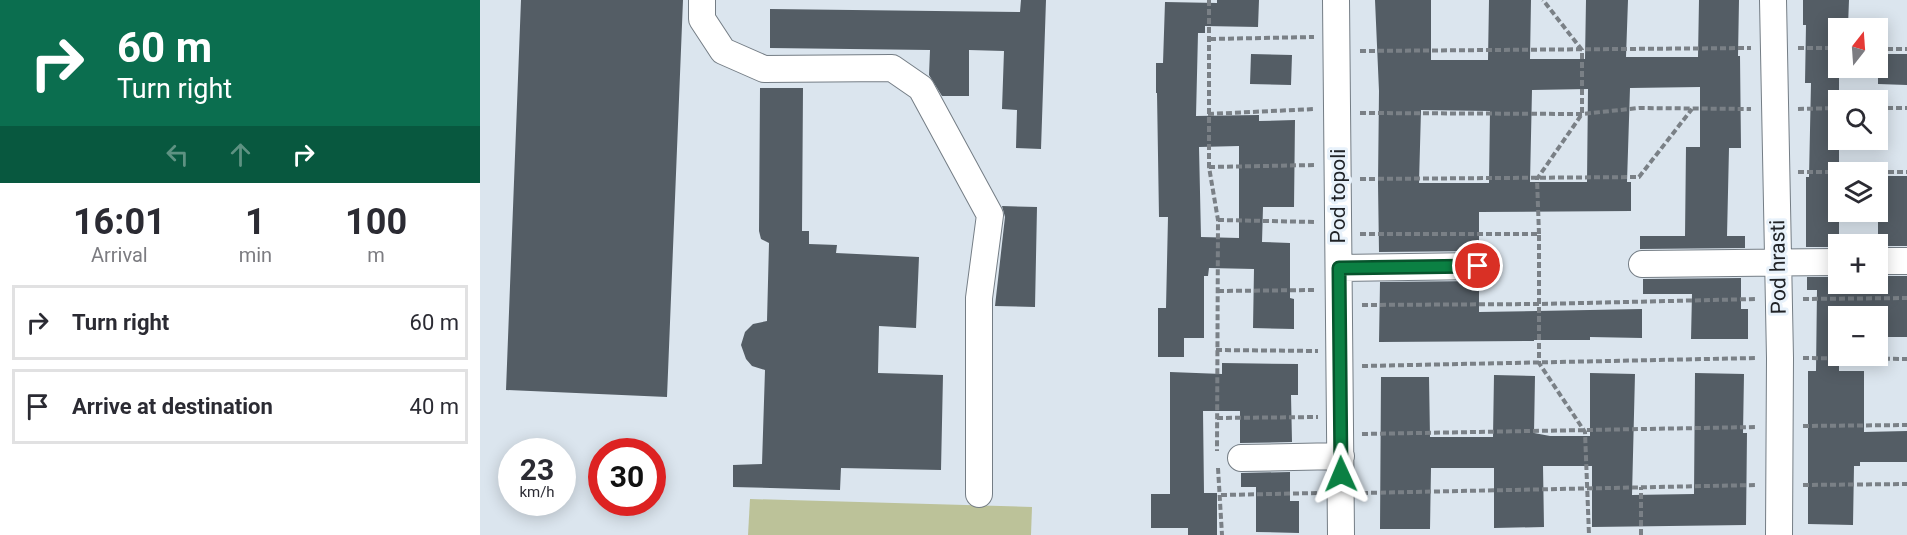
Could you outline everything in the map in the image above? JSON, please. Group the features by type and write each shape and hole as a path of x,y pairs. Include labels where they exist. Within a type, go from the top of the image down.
{"street":[{"path":"702,0 702,19 723,51 764,69 892,68 921,88 990,214 979,298 979,494"},
{"name":"Pod topoli","path":"1336,0 1341,535"},
{"name":"Pod hrasti","path":"1773,0 1780,358 1779,535"},
{"path":"1888,261 1907,261"},
{"path":"1642,264 1828,262"},
{"path":"1339,288 1478,266"},
{"path":"1240,458 1340,435"}],"path":[{"path":"1209,0 1209,167 1218,220 1216,350 1222,535"},
{"path":"1539,234 1537,179 1582,114 1582,50 1543,0"},
{"path":"1209,39 1582,50 1828,48"},
{"path":"1888,49 1907,49"},
{"path":"1208,114 1338,110 1582,114 1639,108 1828,108"},
{"path":"1209,167 1537,179 1639,177 1692,108"},
{"path":"1888,108 1907,108"},
{"path":"1776,172 1907,172"},
{"path":"1218,220 1339,222"},
{"path":"1218,291 1339,288 1540,304 1907,298"},
{"path":"1540,304 1539,363 1585,432 1589,535"},
{"path":"1216,350 1340,358 1539,363 1907,358"},
{"path":"1217,418 1340,435 1907,425"},
{"path":"1221,495 1907,484"},
{"path":"1641,487 1641,535"}],"green space":[{"path":"750,499 1032,507 1031,535 748,535"}],"building":[{"path":"521,0 683,0 667,397 506,390"},
{"path":"1021,0 1046,0 1041,149 1016,148 1017,110 1002,109 1004,51 969,50 969,96 942,96 929,75 930,50 770,48 770,9 1020,12"},
{"path":"1217,0 1259,0 1258,27 1205,26 1205,33 1198,33 1196,116 1259,115 1259,121 1295,120 1294,207 1263,207 1262,242 1290,243 1290,298 1294,299 1294,329 1253,328 1254,269 1209,268 1208,276 1204,276 1204,338 1184,338 1184,357 1158,357 1158,308 1166,308 1168,217 1159,217 1156,63 1163,63 1165,2 1217,3","holes":["1239,146 1239,238 1201,237 1199,147"]},
{"path":"1375,0 1431,0 1431,60 1488,60 1489,0 1531,0 1530,59 1585,59 1586,0 1628,0 1626,57 1698,57 1699,0 1739,0 1741,148 1729,148 1727,236 1745,236 1745,248 1640,249 1640,236 1685,236 1686,147 1700,147 1700,87 1630,88 1627,182 1631,182 1631,211 1479,212 1479,251 1379,252 1379,91","holes":["1588,89 1587,182 1530,182 1532,90","1421,110 1490,111 1489,183 1419,183"]},
{"path":"1803,0 1849,0 1848,18 1828,18 1828,78 1839,78 1839,90 1828,90 1828,150 1839,150 1839,162 1828,162 1828,222 1839,222 1839,234 1828,234 1828,247 1806,247 1806,177 1809,177 1811,83 1805,83 1806,25 1803,25"},
{"path":"1251,54 1292,55 1291,85 1250,84"},
{"path":"1888,54 1907,54 1907,85 1878,84 1878,78 1888,78"},
{"path":"760,88 803,88 802,231 809,231 809,244 837,245 836,253 919,257 916,328 879,326 878,373 943,375 941,470 841,468 840,490 733,487 733,465 762,464 765,370 752,366 746,359 741,345 745,332 753,324 767,321 769,243 761,239 759,231"},
{"path":"1888,176 1907,176 1907,246 1888,246 1888,234 1878,234 1878,222 1888,222"},
{"path":"1002,206 1037,207 1035,307 995,306 1005,217"},
{"path":"1888,276 1907,276 1907,337 1888,337 1888,306 1828,306 1828,366 1839,366 1839,371 1864,371 1864,432 1907,431 1907,462 1860,462 1860,466 1854,466 1853,525 1808,524 1808,371 1816,371 1817,290 1807,290 1807,277 1828,277 1828,294 1888,294"},
{"path":"1741,278 1741,309 1748,309 1748,339 1691,339 1692,294 1643,294 1643,279"},
{"path":"1479,281 1479,312 1642,309 1642,338 1379,342 1380,282"},
{"path":"1222,363 1298,364 1298,395 1291,395 1292,442 1240,443 1240,411 1203,411 1204,493 1217,493 1217,535 1188,535 1188,528 1151,528 1151,494 1170,494 1170,372 1222,374"},
{"path":"1590,373 1635,374 1632,495 1694,494 1695,373 1744,374 1743,433 1747,433 1746,525 1592,527 1592,466 1543,466 1544,527 1494,528 1494,468 1431,468 1430,529 1380,529 1381,377 1429,377 1430,437 1493,437 1494,375 1535,376 1534,433 1550,436 1590,436"},
{"path":"1290,472 1290,501 1299,501 1299,533 1256,532 1256,487 1241,487 1241,473"}],"route":[{"path":"1341,474 1339,268 1478,266"}]}
